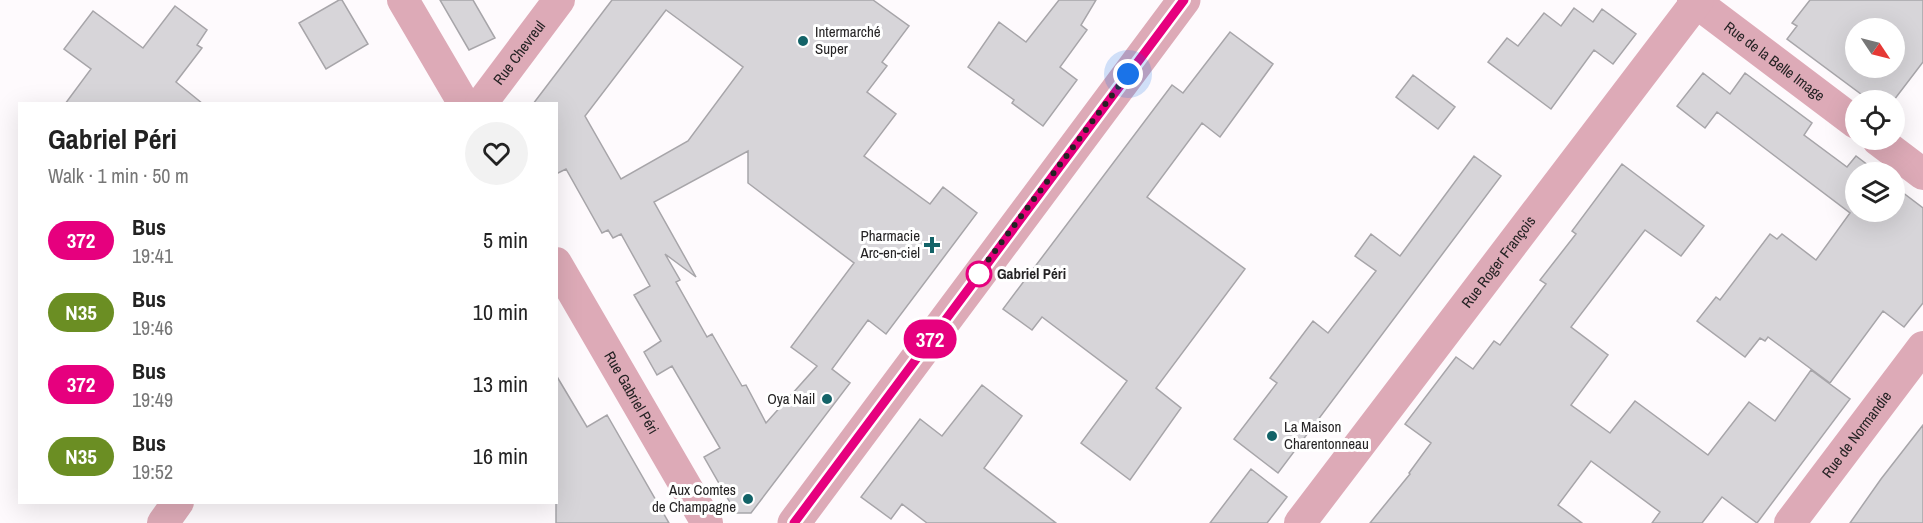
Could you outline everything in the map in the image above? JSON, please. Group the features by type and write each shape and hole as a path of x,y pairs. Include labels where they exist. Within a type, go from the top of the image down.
{"street":[{"path":"403,0 463,102"},
{"name":"Rue Chevreul","path":"482,102 559,0"},
{"path":"794,523 1184,0"},
{"name":"Rue de la Belle Image","path":"1696,1 1845,115"},
{"name":"Rue Roger François","path":"1300,523 1696,1"},
{"path":"1891,150 1923,174"},
{"name":"Rue Gabriel Péri","path":"558,266 707,523"},
{"name":"Rue de Normandie","path":"1790,523 1923,347"},
{"path":"162,523 176,504"}],"building":[{"path":"342,0 368,44 326,69 299,23"},
{"path":"440,0 473,0 495,38 469,50"},
{"path":"612,0 873,0 909,26 882,62 887,66 867,92 896,114 864,156 930,204 943,187 977,213 886,334 868,320 832,369 850,383 751,513 736,513 704,457 720,448 672,366 657,375 644,352 661,341 634,295 650,286 621,234 613,238 608,230 602,233 566,169 558,173 558,102 535,102","holes":["666,10 743,67 688,141 621,179 585,116","748,151 748,183 854,263 791,347 817,366 766,423 746,385 742,386 712,334 707,337 676,282 680,280 665,254 696,277 654,202"]},
{"path":"1059,0 1096,0 1081,25 1087,30 1060,67 1077,80 1043,126 1012,103 1014,100 968,67 999,22 1026,42"},
{"path":"1810,0 1923,0 1923,62 1902,90 1856,90 1787,39 1797,26 1792,23"},
{"path":"175,6 207,30 197,45 202,48 176,82 201,102 66,102 91,69 64,49 93,11 143,48"},
{"path":"1574,8 1593,22 1602,9 1636,34 1613,64 1594,50 1551,109 1488,62 1507,38 1518,46 1544,13 1561,26"},
{"path":"1230,32 1273,64 1220,137 1202,123 1147,197 1245,269 1156,388 1181,408 1130,480 1081,443 1127,381 1042,317 1032,330 1003,309 1172,85 1183,93"},
{"path":"1703,73 1730,94 1745,73 1812,123 1804,135 1845,166 1845,209 1717,112 1705,128 1677,106"},
{"path":"1413,75 1455,107 1438,129 1396,97"},
{"path":"1474,156 1501,176 1278,473 1234,439 1277,383 1270,378 1313,321 1328,333 1376,271 1355,256 1371,234 1400,256"},
{"path":"1856,156 1864,162 1851,162"},
{"path":"1622,164 1704,226 1681,256 1645,230 1571,327 1608,355 1571,405 1610,433 1635,401 1708,455 1749,402 1775,421 1811,370 1850,399 1757,523 1722,497 1702,523 1652,523 1660,512 1591,461 1558,505 1582,523 1370,523 1410,474 1431,443 1405,424 1456,357 1473,369 1494,341 1500,345 1546,284 1540,280 1576,234 1572,231"},
{"path":"1905,194 1923,208 1923,303 1904,327 1883,311 1830,383 1768,337 1765,341 1760,338 1745,357 1697,321 1716,297 1720,300 1770,234 1777,239 1782,234 1816,260 1845,220 1845,222 1905,222"},
{"path":"558,378 587,427 607,415 669,523 556,523"},
{"path":"982,385 1022,416 984,468 1056,523 927,523 902,504 891,519 861,497 920,419 942,436"},
{"path":"1923,425 1923,523 1850,523 1881,479"},
{"path":"1251,469 1287,497 1267,523 1210,523"}],"bus line":[{"name":"372","path":"794,523 1184,0"}],"place":[{"name":"Intermarché Super","path":"803,41"},
{"name":"Pharmacie Arc-en-ciel","path":"932,245"},
{"name":"Gabriel Péri","path":"979,274"},
{"name":"Oya Nail","path":"827,399"},
{"name":"La Maison Charentonneau","path":"1272,436"},
{"name":"Aux Comtes de Champagne","path":"748,499"}],"route":[{"path":"979,274 977,275 1128,74"}]}
